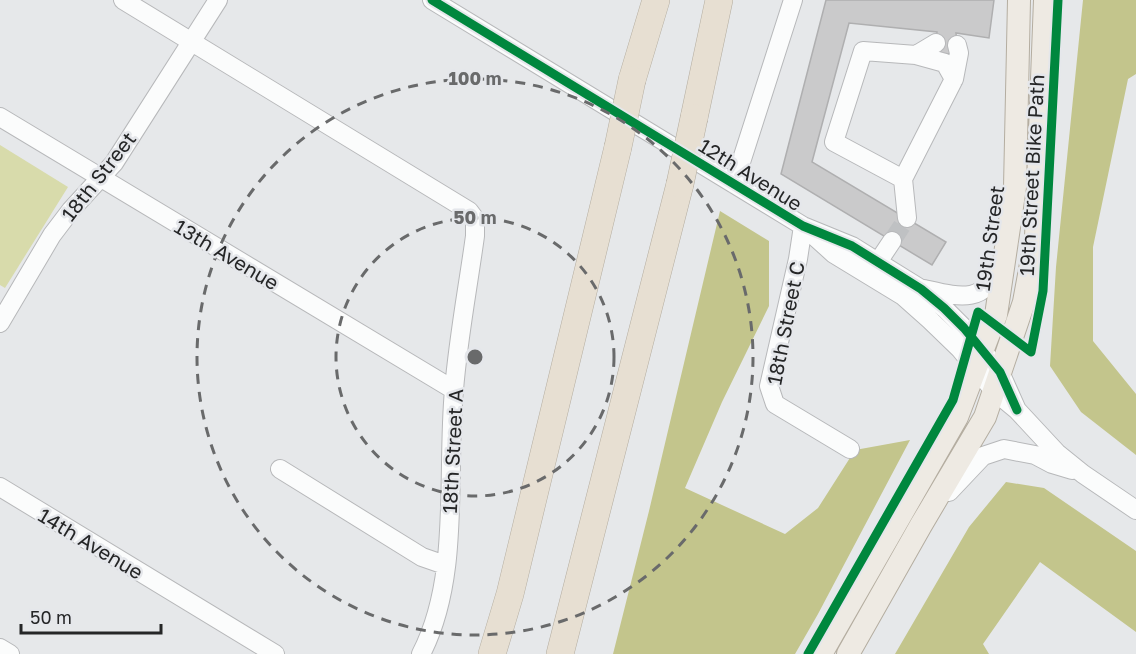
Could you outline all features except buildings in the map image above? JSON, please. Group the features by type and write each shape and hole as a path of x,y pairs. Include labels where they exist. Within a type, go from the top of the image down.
{"highway":[{"path":"492,654 510,594 618,147 632,80 656,0"},
{"path":"560,654 680,184 719,0"}],"main road":[{"name":"19th Street","path":"821,654 957,417 996,315 1015,187 1019,0"},
{"path":"848,654 985,417 1024,302 1036,237 1045,0"}],"street":[{"path":"123,0 192,41"},
{"name":"18th Street","path":"0,323 6,300 52,235 114,163 218,0"},
{"name":"12th Avenue","path":"432,0 803,226 852,246 921,289 964,328 980,360 1017,410 1057,453 1083,474 1136,510"},
{"path":"734,184 793,0"},
{"name":"18th Street A","path":"192,41 469,211 475,219 476,228 453,390 450,508 445,565 431,634 421,654"},
{"path":"916,55 936,43"},
{"path":"907,218 903,179 954,79 959,53 957,45"},
{"path":"903,179 834,142 863,51 916,55 945,63 954,79"},
{"name":"13th Avenue","path":"0,117 453,390"},
{"name":"12th Avenue","path":"803,226 834,254 903,296 945,334 980,360"},
{"name":"18th Street C","path":"803,226 798,260 769,386 775,404 850,449"},
{"path":"878,262 892,241"},
{"path":"921,289 955,296 974,295 982,291 995,279 1007,246"},
{"path":"921,525 972,465 983,456 995,451 1016,450 1083,474"},
{"path":"280,469 422,557 445,565"},
{"name":"14th Avenue","path":"0,487 275,654"},
{"path":"0,648 10,654"}],"green space":[{"path":"1083,0 1136,0 1136,74 1128,79 1093,247 1093,341 1136,394 1136,455 1081,412 1050,366 1056,267"},
{"path":"0,145 68,187 5,288 0,285"},
{"path":"720,211 769,241 769,306 722,402 685,488 785,534 818,508 855,450 910,440 795,654 613,654 649,511"},
{"path":"1006,482 1044,488 1136,551 1136,632 1040,562 983,644 989,654 895,654 969,527"}],"tunnel":[{"path":"892,241 907,218"}],"cycle path":[{"path":"432,0 803,226 852,246 921,289 964,328 1000,372 1017,410"},
{"name":"19th Street Bike Path","path":"808,654 953,400 978,312 1031,352 1043,291 1058,0"}]}
